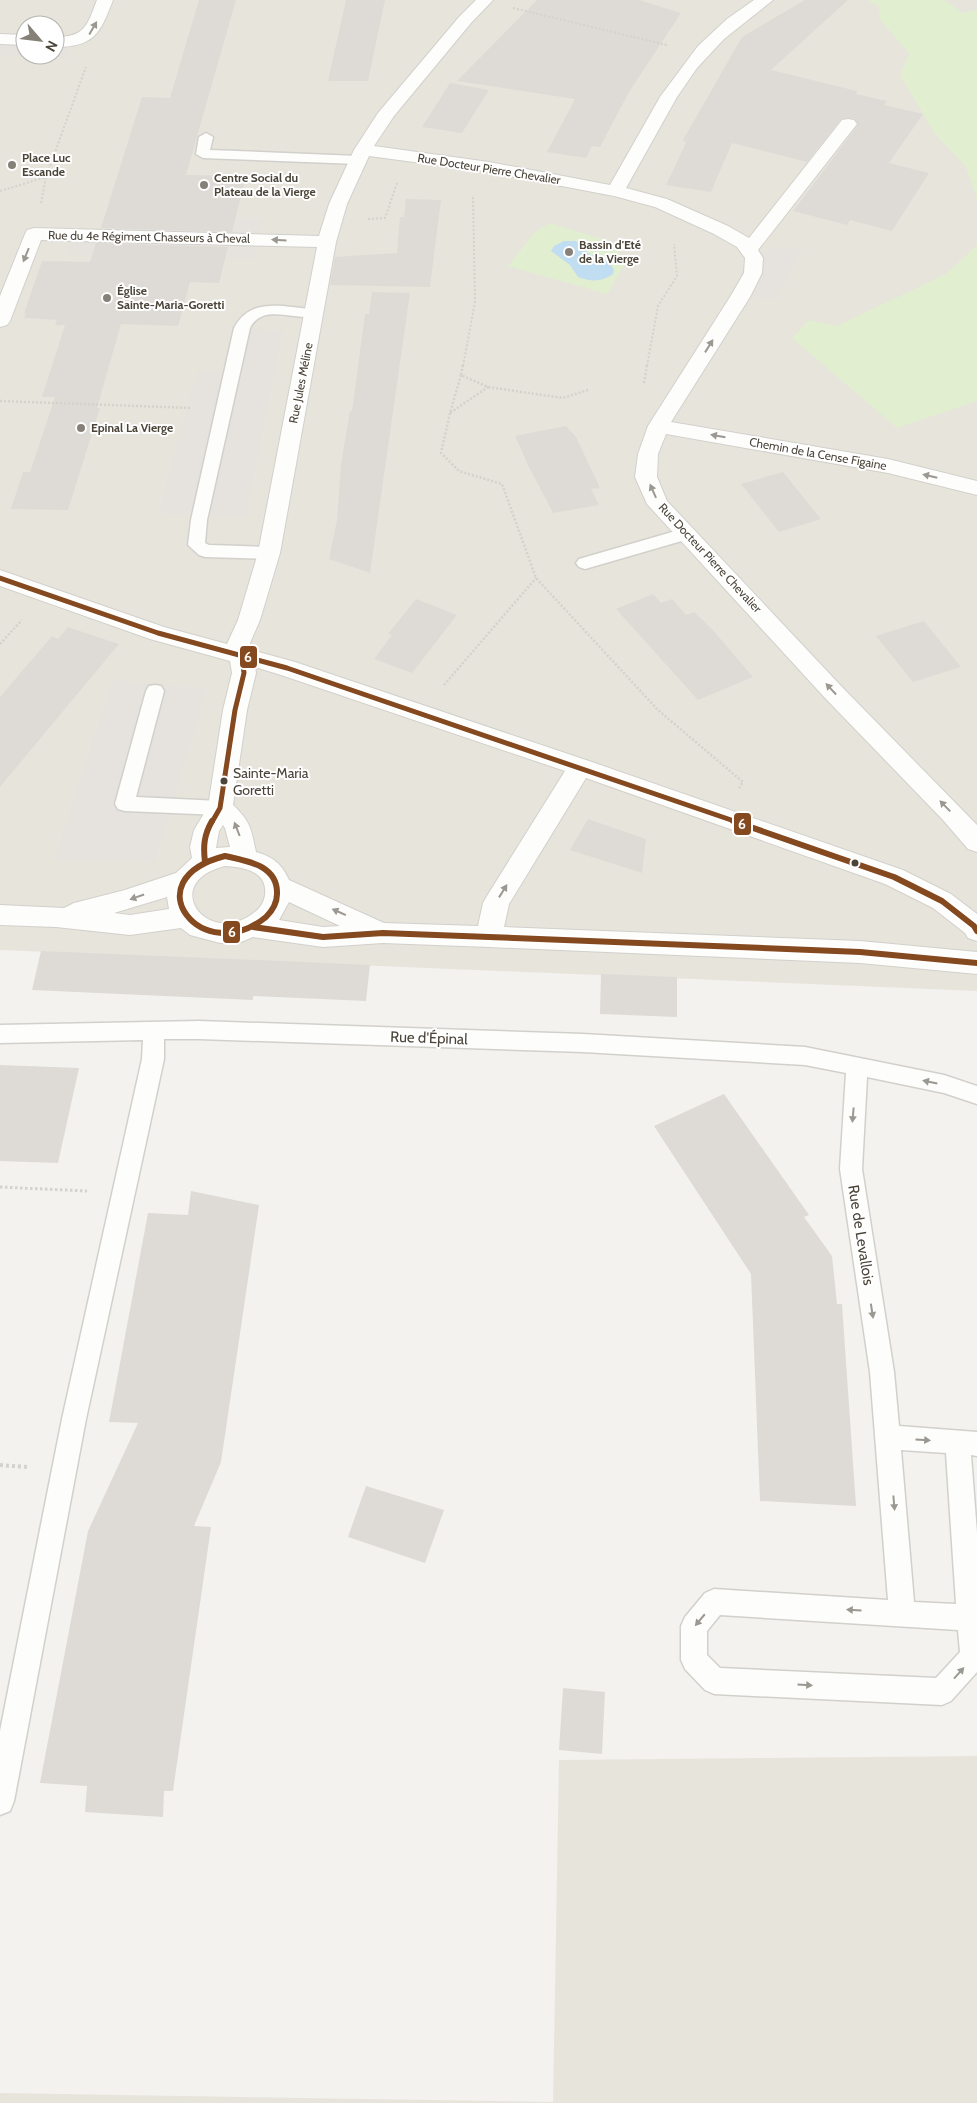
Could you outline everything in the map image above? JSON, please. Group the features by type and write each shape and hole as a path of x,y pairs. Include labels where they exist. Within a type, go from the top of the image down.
{"street":[{"path":"70,42 93,31 105,0"},
{"name":"Rue Jules Méline","path":"205,862 203,846 207,830 220,808 235,710 244,673 238,643 249,620 269,553 328,242 338,204 361,155 387,113 465,20 485,0"},
{"path":"615,191 630,169 659,113 700,53 725,29 765,0"},
{"path":"0,39 15,40"},
{"path":"749,250 848,124"},
{"name":"Rue Docteur Pierre Chevalier","path":"361,155 489,167 615,191 661,203 744,243 754,258 753,273 740,297 664,417 648,454 646,476 658,504 834,693 952,813 977,842"},
{"name":"Rue du 4e Régiment Chasseurs à Cheval","path":"0,321 34,234 328,242"},
{"name":"Chemin de la Cense Figaine","path":"664,417 888,466 977,488"},
{"path":"0,578 158,633 287,668 580,767 717,817 894,877 942,902 974,926 977,931"},
{"path":"489,937 496,903 580,767"},
{"path":"220,808 237,824 245,857"},
{"path":"225,856 245,857 261,863 273,873 278,886 277,901 268,916 253,927 234,932 215,933 198,927 185,917 180,906 179,893 183,881 192,870 205,862 225,856"},
{"path":"56,917 126,900 183,881"},
{"path":"278,886 383,933"},
{"path":"0,915 56,917 130,925 185,917"},
{"path":"253,927 323,937 383,933 489,937 860,952 977,963"}],"lane":[{"path":"206,137 203,154 361,155"},
{"path":"269,553 205,551 196,545 198,520 246,317 254,312 264,311 314,313"},
{"path":"585,564 686,534"},
{"path":"155,691 125,804 220,808"},
{"name":"Rue d'Épinal","path":"0,1034 199,1030 583,1044 805,1056 857,1067"},
{"path":"0,1800 74,1420 152,1059 154,1031"},
{"path":"857,1067 944,1084 977,1095"},
{"name":"Rue de Levallois","path":"857,1067 851,1170 882,1372 902,1613"},
{"path":"888,1437 968,1443 970,1618 973,1657 942,1692 714,1681 694,1660 694,1626 714,1602 970,1618"}],"path":[{"path":"509,7 700,53"},
{"path":"0,190 46,177 88,62 70,42"},
{"path":"473,186 475,302 461,374 441,453 459,471 502,484 536,578 658,710 743,782 717,817"},
{"path":"664,417 642,399 658,306 677,276 672,228 689,216"},
{"path":"461,374 488,387 563,398 588,390"},
{"path":"450,413 488,387"},
{"path":"0,401 224,409"},
{"path":"420,713 536,578"},
{"path":"0,1187 123,1192"}],"shaded area":[{"path":"0,0 977,0 977,991 0,950"},
{"path":"0,39 15,40 15,56 0,56"},
{"path":"65,43 69,43 68,58 65,58"},
{"path":"140,214 264,218 255,258 65,255 70,235 139,237"},
{"path":"776,247 803,249 777,298 740,297 754,258"},
{"path":"242,328 283,331 246,517 158,513 197,371 232,372"},
{"path":"112,680 207,689 155,862 54,861"},
{"path":"977,1756 977,2103 0,2103 0,2093 553,2102 559,1760"}],"green space":[{"path":"868,0 944,0 963,13 977,10 977,200 965,165 935,134 900,75 909,53 880,20 879,7"},
{"name":"Bassin d'Eté de la Vierge","path":"549,223 612,242 626,262 607,294 508,266 534,233"},
{"path":"977,245 977,401 897,428 792,338 809,320 837,326 946,274"}],"water":[{"path":"564,241 576,241 589,254 609,262 614,270 613,274 604,279 596,280 578,277 570,265 551,251 554,246"}],"building":[{"path":"199,0 236,0 186,175 246,176 232,232 101,228 142,97 170,98"},
{"path":"346,0 385,0 368,81 328,81"},
{"path":"537,0 639,0 681,13 629,92 600,147 592,146 586,158 547,152 575,99 457,81"},
{"path":"805,0 848,0 771,70 857,91 856,94 887,101 884,105 923,114 889,163 929,173 892,231 850,220 847,225 793,211 858,125 854,118 841,119 807,162 732,143 711,192 666,185 686,143 683,140 742,37"},
{"path":"450,83 489,90 462,133 422,127"},
{"path":"406,199 441,200 430,287 330,285 335,257 397,253 400,217 404,217"},
{"path":"96,243 228,247 219,283 190,282 178,326 121,324 97,408 100,408 68,510 11,509 23,472 30,472 55,397 42,397 65,325 55,325 57,320 24,318 26,313 24,313 42,261 90,262"},
{"path":"372,292 410,293 370,573 329,559 337,520 341,464 350,411 352,411 365,314 369,314"},
{"path":"566,426 576,437 600,488 591,489 599,505 553,513 515,436"},
{"path":"783,472 821,519 779,532 741,484"},
{"path":"653,594 661,603 672,599 686,615 694,612 712,629 753,677 698,700 616,609"},
{"path":"416,599 457,615 412,673 374,659 392,635 388,634"},
{"path":"924,621 961,667 913,682 876,636"},
{"path":"68,627 119,644 0,787 0,697 52,636 58,639"},
{"path":"588,819 646,839 642,873 570,850"},
{"path":"41,951 370,965 366,1001 253,996 253,1000 32,990"},
{"path":"601,974 677,977 677,1017 600,1014"},
{"path":"0,1065 79,1068 58,1163 0,1161"},
{"path":"724,1094 809,1215 804,1217 832,1256 837,1304 842,1304 856,1506 760,1501 751,1274 654,1126"},
{"path":"191,1191 259,1205 221,1462 194,1526 211,1527 173,1791 164,1791 163,1817 85,1812 87,1786 40,1783 88,1531 138,1423 109,1422 148,1213 188,1215"},
{"path":"366,1486 444,1510 425,1563 348,1537"},
{"path":"563,1688 605,1692 602,1754 559,1750"}],"transit line":[{"name":"6","path":"0,578 158,633 287,668 580,767 894,877 942,901 974,926 977,931"},
{"name":"6","path":"205,862 203,847 207,830 220,808 235,710 244,673 242,657"},
{"name":"6","path":"225,856 253,862 270,872 277,885 277,900 269,914 256,925 238,932 210,931 195,925 183,913 180,905 181,889 190,874 203,863 225,856"},
{"name":"6","path":"253,927 323,937 383,933 489,937 860,952 977,963"}],"place":[{"name":"Place Luc Escande","path":"12,165"},
{"name":"Centre Social du Plateau de la Vierge","path":"204,185"},
{"name":"Bassin d'Eté de la Vierge","path":"569,252"},
{"name":"Église Sainte-Maria-Goretti","path":"107,298"},
{"name":"Epinal La Vierge","path":"81,428"},
{"name":"Sainte-Maria Goretti","path":"224,781"}]}
